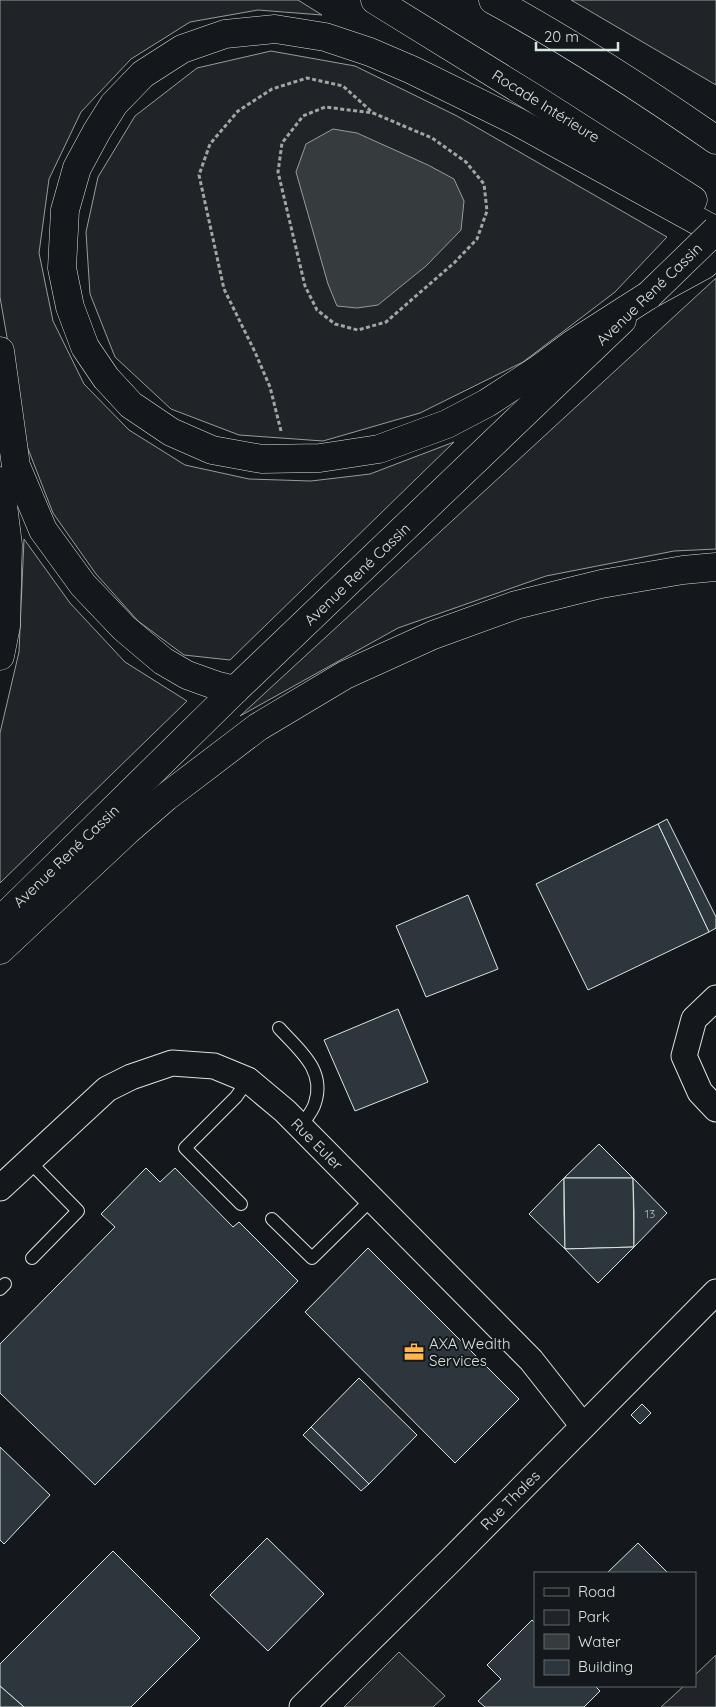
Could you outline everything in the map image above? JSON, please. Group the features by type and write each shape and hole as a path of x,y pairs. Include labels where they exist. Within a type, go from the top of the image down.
{"main road":[{"name":"Rocade Intérieure","path":"375,0 716,214"},
{"path":"493,0 716,133"},
{"path":"716,230 516,121 412,70 370,52 325,37 275,29 225,34 182,49 144,74 114,104 77,168 65,210 62,268 70,307 85,347 106,378 131,405 172,432 212,450 262,459 320,458 379,449 447,424 487,404 540,369 574,343 649,295 704,265 716,254"},
{"path":"660,101 716,140"},
{"name":"Avenue René Cassin","path":"0,921 236,690 716,230"},
{"path":"0,351 16,466 44,530 83,585 130,634 163,661 187,675 236,690"},
{"path":"0,481 8,545 6,626 0,656"},
{"path":"0,950 166,797 258,728 345,675 433,635 516,605 601,584 683,570 716,567"}],"street":[{"path":"716,998 694,1019 684,1056 700,1092 716,1109"},
{"name":"Rue Euler","path":"0,1188 107,1089 131,1077 172,1063 214,1066 248,1080 285,1110 531,1360 583,1426"},
{"name":"Rue Thales","path":"302,1707 716,1292"}],"lane":[{"path":"279,1028 310,1061 317,1082 315,1103 300,1127"},
{"path":"241,1204 185,1148 236,1097 248,1080"},
{"path":"30,1161 78,1212 32,1258"},
{"path":"272,1220 312,1258 372,1199"}],"path":[{"path":"288,458 270,387 224,289 199,175 210,144 238,111 272,89 306,78 343,86 373,113 432,138 466,162 484,184 487,211 477,239 455,262 386,322 358,330 335,324 317,310 305,286 278,172 282,142 303,116 325,107 373,113"}],"green space":[{"path":"0,0 298,0 322,15 258,10 190,22 131,59 81,112 49,179 39,253 53,321 84,384 129,430 185,465 249,479 311,481 370,474 454,442 230,660 184,655 138,621 96,574 53,513 25,441 0,297"},
{"path":"571,0 716,0 716,85"},
{"path":"271,51 355,66 457,116 667,237 615,292 523,362 420,413 323,441 239,435 171,409 115,357 90,294 86,232 98,177 135,116 197,68"},
{"path":"716,278 716,549 674,551 546,576 398,628 240,716"},
{"path":"24,539 70,603 125,662 187,701 0,883 0,733 19,652"},
{"path":"716,1655 716,1707 661,1707 683,1687 696,1687 696,1674"}],"shaded area":[{"path":"399,1652 445,1696 433,1707 344,1707"}],"water":[{"path":"333,129 357,133 428,165 454,179 464,201 461,230 426,266 378,305 357,308 337,306 328,284 296,172 306,144"}],"building":[{"path":"667,819 716,917 716,928 709,932 658,824"},
{"path":"658,824 709,932 588,990 536,884"},
{"path":"468,895 498,969 426,997 396,926"},
{"path":"398,1009 428,1082 355,1111 324,1040"},
{"path":"599,1144 633,1178 564,1178"},
{"path":"146,1168 160,1182 175,1168 233,1227 239,1222 298,1281 95,1485 0,1393 0,1344 115,1227 101,1214"},
{"path":"564,1178 564,1213 565,1249 529,1214"},
{"path":"564,1178 633,1178 634,1247 565,1249"},
{"path":"633,1178 667,1213 634,1247 634,1212"},
{"path":"634,1247 598,1283 565,1249 599,1248"},
{"path":"368,1248 519,1399 455,1463 305,1312"},
{"path":"359,1378 417,1435 369,1484 311,1427"},
{"path":"642,1404 651,1413 640,1424 631,1415"},
{"path":"311,1427 369,1484 361,1491 303,1435"},
{"path":"0,1447 50,1495 4,1544 0,1540"},
{"path":"267,1538 324,1594 268,1651 210,1595"},
{"path":"638,1543 667,1572 608,1572"},
{"path":"113,1551 200,1638 131,1707 24,1707 0,1686 0,1664"},
{"path":"532,1620 534,1622 534,1687 596,1687 600,1691 584,1707 485,1707 478,1701 501,1679 487,1665"},
{"path":"0,1686 24,1707 0,1707"}],"place":[{"name":"AXA Wealth Services","path":"414,1352"}]}
